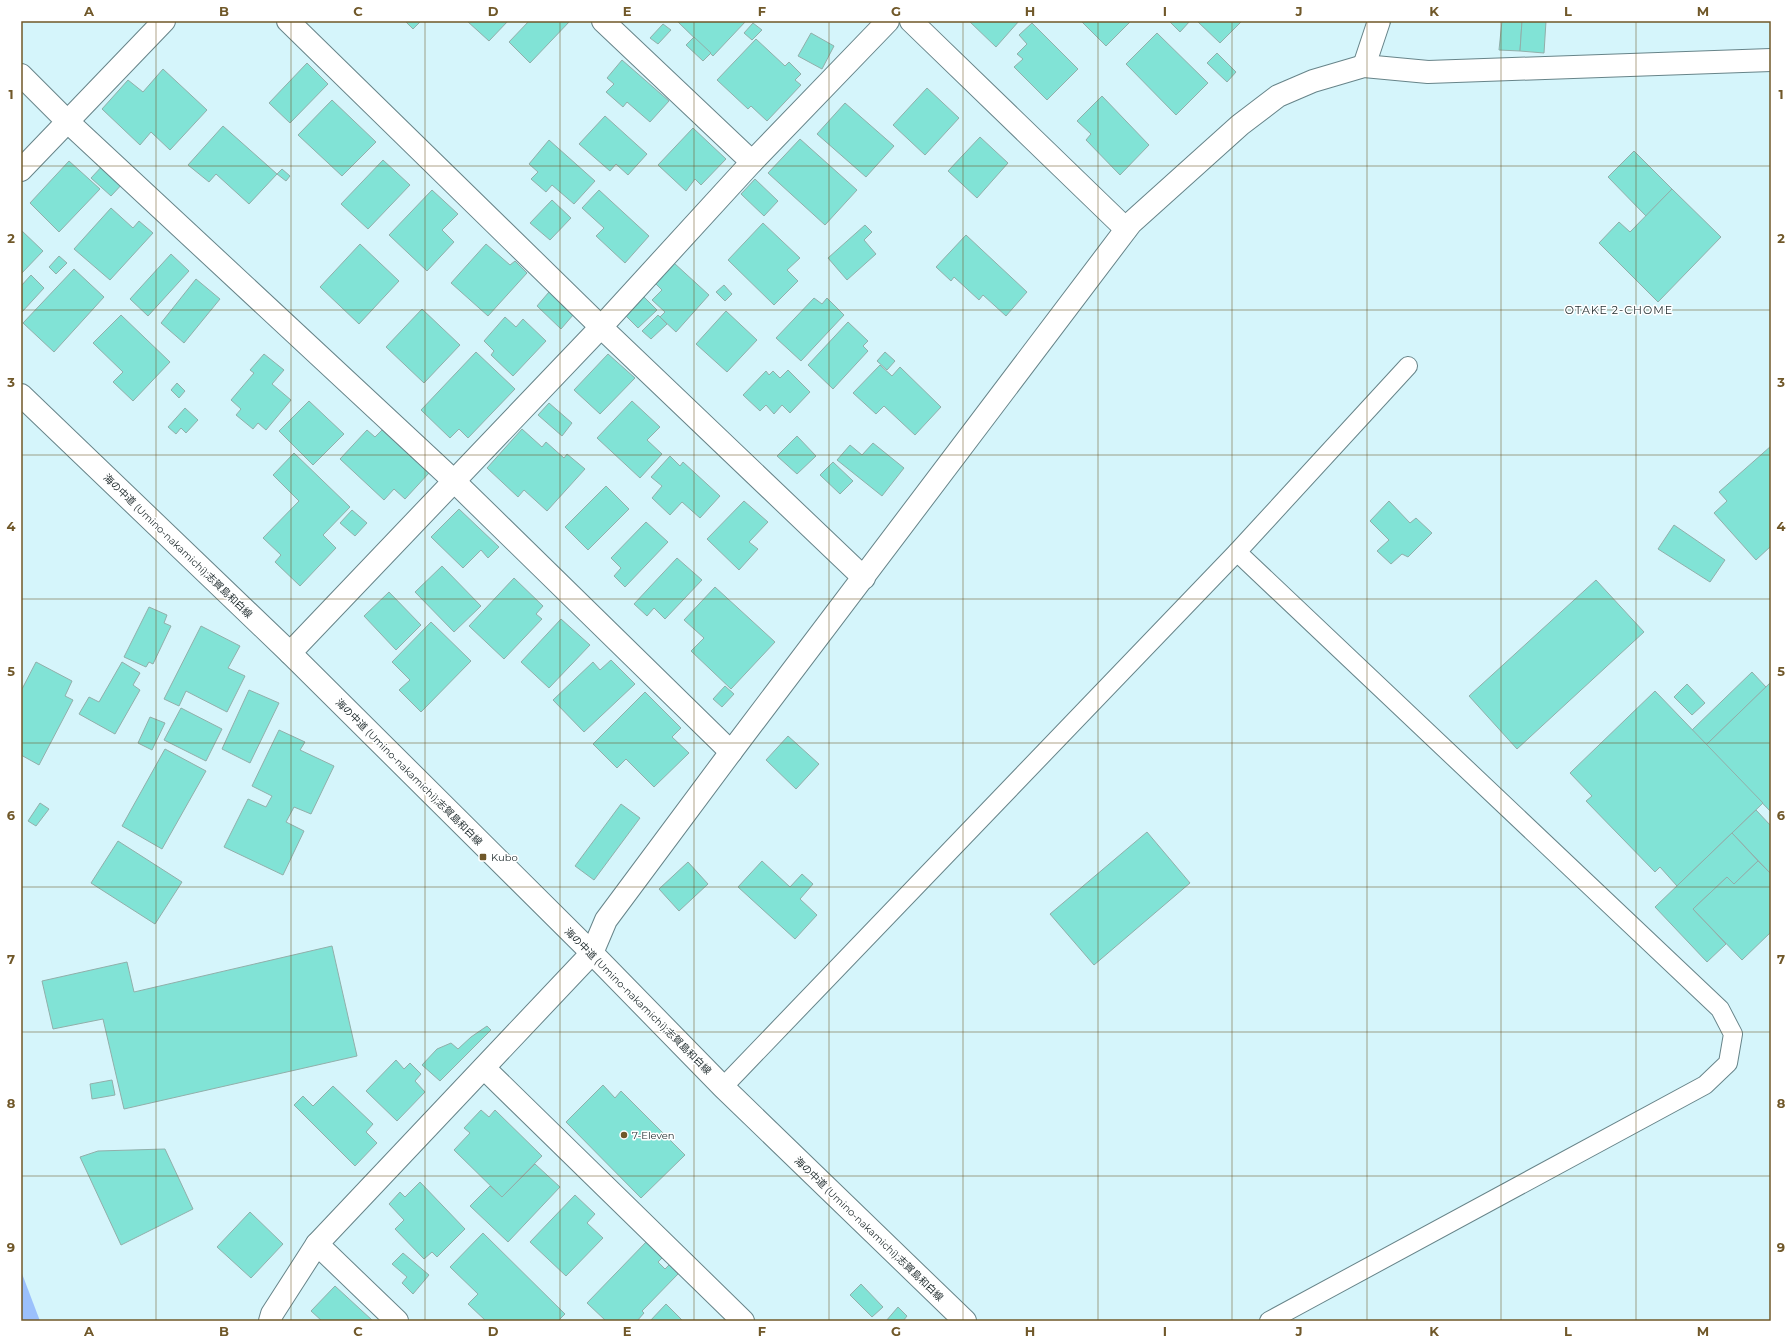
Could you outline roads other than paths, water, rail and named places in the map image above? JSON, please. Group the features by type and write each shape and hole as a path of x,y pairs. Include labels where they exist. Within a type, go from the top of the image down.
{"street":[{"path":"21,170 164,21"},
{"path":"288,21 601,327 864,578"},
{"path":"603,21 752,162"},
{"path":"290,653 601,327 752,162 888,21"},
{"path":"911,21 1126,229"},
{"path":"1364,66 1379,21"},
{"path":"270,1321 272,1314 317,1244 592,954 606,920 1126,229 1240,125 1278,96 1313,81 1364,66 1428,72 1771,60"},
{"path":"21,75 67,121 454,481 731,752"},
{"name":"海の中道 (Umino-nakamichi);志賀島和白線","path":"21,395 290,653 723,1087 965,1321"},
{"path":"484,1068 743,1321"},
{"path":"317,1244 397,1321"}],"lane":[{"path":"723,1087 1237,552 1408,366"},
{"path":"1237,552 1720,1008 1734,1034 1728,1063 1705,1085 1269,1321"}],"water":[{"path":"21,1271 40,1321 21,1321"}],"place":[{"name":"Kubo","path":"483,857"},
{"name":"7-Eleven","path":"624,1135"}],"district":[{"name":"OTAKE 2-CHOME","path":"1619,310"}]}
